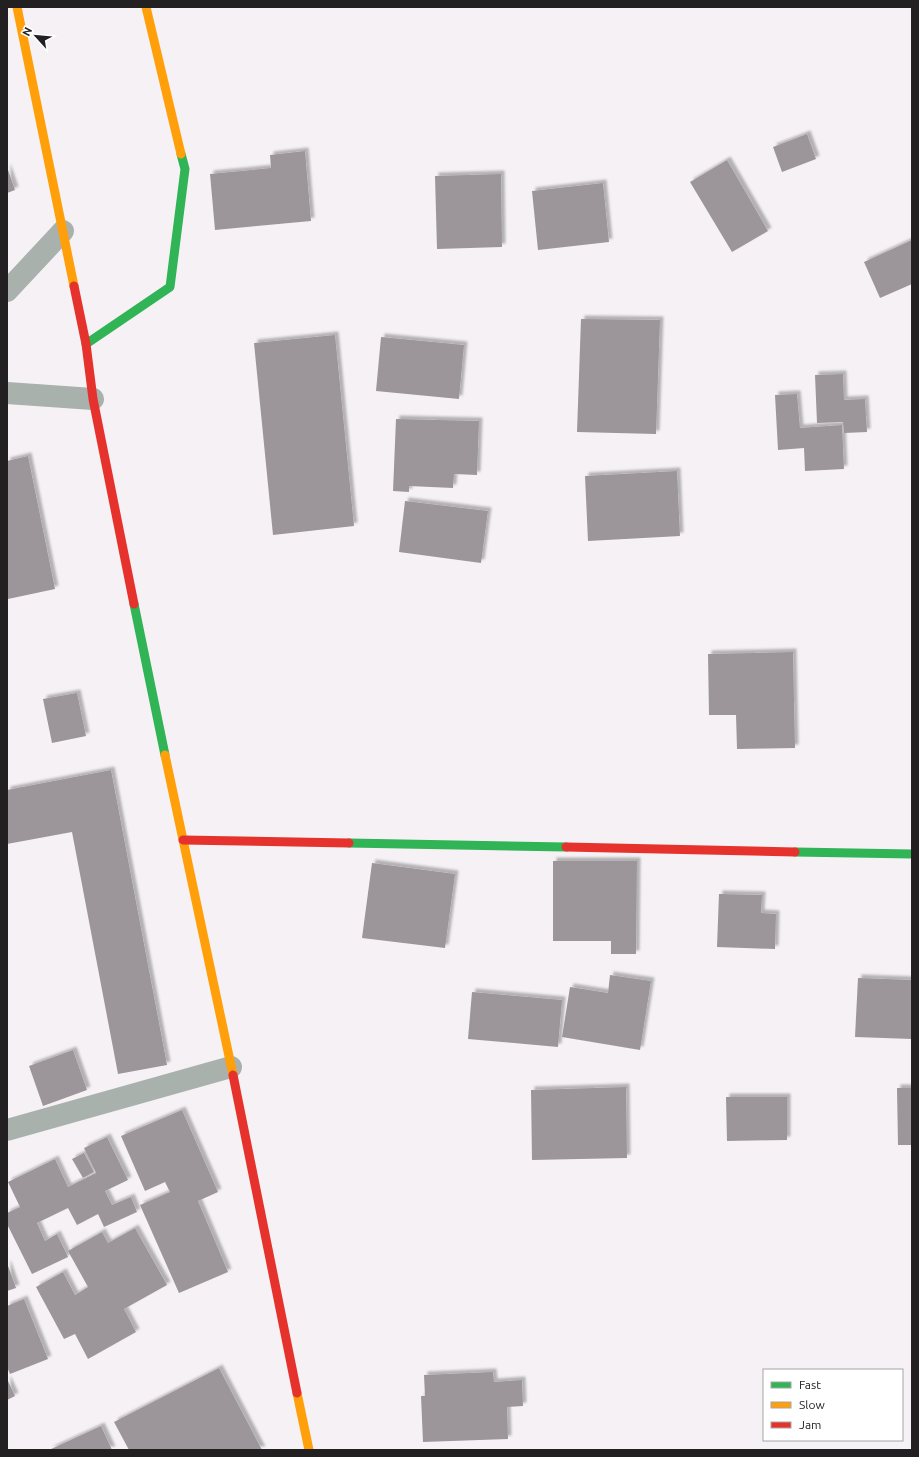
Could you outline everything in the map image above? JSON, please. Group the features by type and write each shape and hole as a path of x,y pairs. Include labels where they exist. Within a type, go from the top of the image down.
{"main road":[{"path":"17,7 86,344 93,399 309,1450"},
{"path":"86,344 170,287 185,169 146,7"},
{"path":"183,840 912,854"}],"street":[{"path":"7,291 63,231"},
{"path":"7,393 93,399"},
{"path":"7,1130 231,1067"}],"building":[{"path":"807,134 816,159 782,172 773,147"},
{"path":"305,151 311,221 215,230 210,174 271,168 270,155"},
{"path":"727,160 768,231 732,252 690,182"},
{"path":"7,167 15,190 7,193"},
{"path":"501,174 502,247 437,249 435,176"},
{"path":"603,183 609,242 538,250 532,191"},
{"path":"912,240 912,284 880,298 864,262"},
{"path":"581,319 660,320 656,434 577,432"},
{"path":"335,335 354,526 273,535 254,343"},
{"path":"381,337 464,345 459,399 376,391"},
{"path":"843,374 844,400 865,399 867,432 844,433 843,422 817,423 815,375"},
{"path":"797,394 800,428 842,425 844,469 805,471 804,448 778,450 775,395"},
{"path":"396,419 479,421 477,475 454,474 453,488 409,486 409,492 393,491"},
{"path":"28,456 55,589 8,599 7,461"},
{"path":"677,471 680,536 588,541 585,476"},
{"path":"405,501 488,511 481,563 399,552"},
{"path":"793,652 795,748 737,749 736,715 709,715 708,654"},
{"path":"77,693 86,736 52,743 43,699"},
{"path":"111,770 167,1065 118,1074 72,832 7,844 7,790"},
{"path":"553,861 637,861 636,954 611,954 611,941 553,941"},
{"path":"372,863 455,874 445,948 362,938"},
{"path":"719,894 762,895 761,913 776,914 775,949 717,947"},
{"path":"610,975 651,981 640,1050 562,1037 570,987 608,993"},
{"path":"858,978 912,980 912,1039 855,1037"},
{"path":"472,992 562,1000 558,1047 468,1039"},
{"path":"73,1050 87,1090 43,1106 29,1066"},
{"path":"626,1087 627,1158 532,1160 531,1090"},
{"path":"897,1088 912,1088 912,1145 898,1145"},
{"path":"726,1097 787,1097 787,1140 727,1141"},
{"path":"182,1110 218,1192 198,1201 228,1272 179,1293 140,1205 170,1192 165,1182 145,1191 121,1136"},
{"path":"107,1137 128,1180 105,1191 112,1205 131,1197 137,1212 104,1227 98,1214 77,1225 68,1208 37,1223 45,1241 57,1234 68,1257 32,1274 7,1224 7,1213 20,1207 8,1182 55,1159 68,1187 96,1173 84,1148"},
{"path":"84,1153 94,1172 83,1178 72,1159"},
{"path":"135,1228 167,1285 124,1309 136,1332 88,1359 75,1334 64,1339 36,1287 63,1272 75,1295 88,1287 68,1251 102,1232 108,1243"},
{"path":"7,1263 16,1288 7,1291"},
{"path":"24,1299 48,1359 10,1374 7,1367 7,1306"},
{"path":"219,1368 262,1450 129,1450 114,1422"},
{"path":"493,1372 494,1382 522,1380 523,1406 507,1407 508,1439 423,1442 421,1396 425,1396 424,1375"},
{"path":"7,1379 15,1396 7,1400"},
{"path":"101,1426 112,1450 49,1450"}],"traffic: fast":[{"path":"86,344 170,287 185,169 181,154"},
{"path":"134,604 165,755"},
{"path":"349,843 566,847"},
{"path":"795,852 912,854"}],"traffic: slow":[{"path":"17,7 74,286"},
{"path":"146,7 181,154"},
{"path":"165,755 233,1075"},
{"path":"297,1393 309,1450"}],"traffic: jam":[{"path":"74,286 86,344 93,399 134,604"},
{"path":"183,840 349,843"},
{"path":"566,847 795,852"},
{"path":"233,1075 297,1393"}]}
